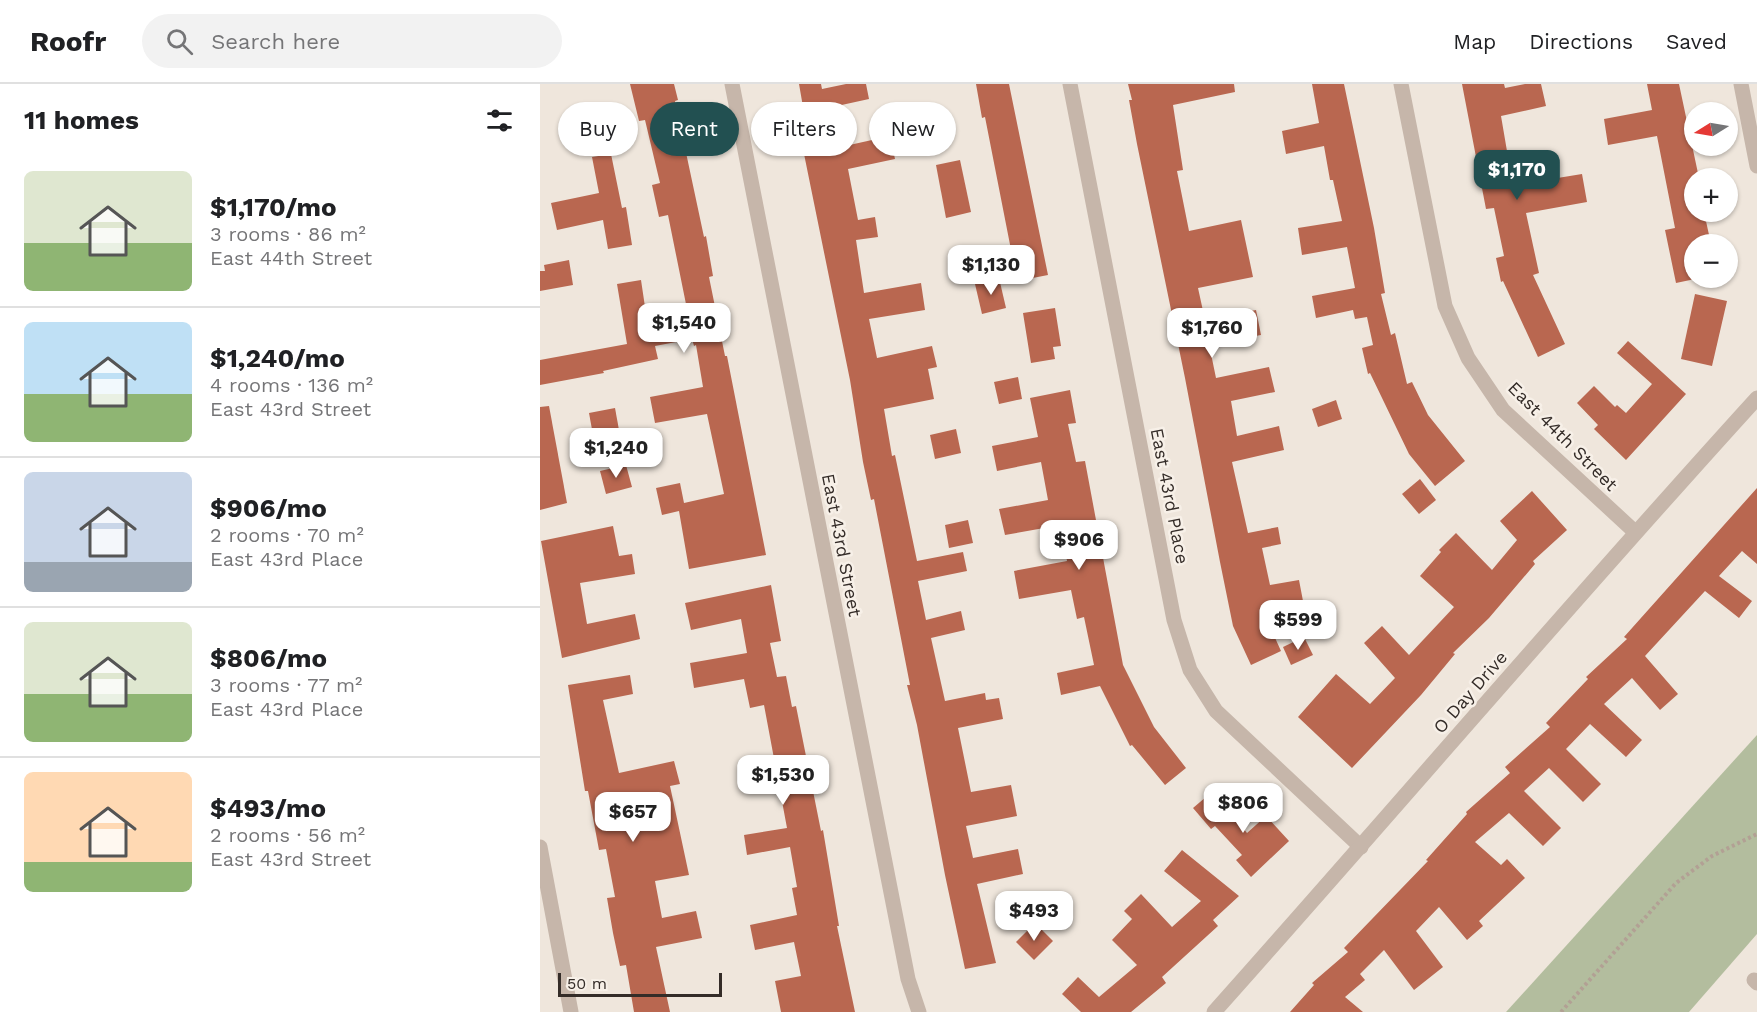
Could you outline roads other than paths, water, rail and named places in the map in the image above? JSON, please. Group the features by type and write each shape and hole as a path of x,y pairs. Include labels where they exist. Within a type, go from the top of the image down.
{"street":[{"name":"East 43rd Street","path":"732,84 908,979 919,1012"},
{"name":"East 43rd Place","path":"1070,84 1174,620 1190,670 1216,711 1361,847"},
{"name":"East 44th Street","path":"1401,84 1445,306 1468,358 1503,410 1635,532"},
{"path":"1741,84 1757,166"},
{"name":"O Day Drive","path":"1214,1012 1635,532 1757,398"},
{"path":"540,847 570,1012"}]}
